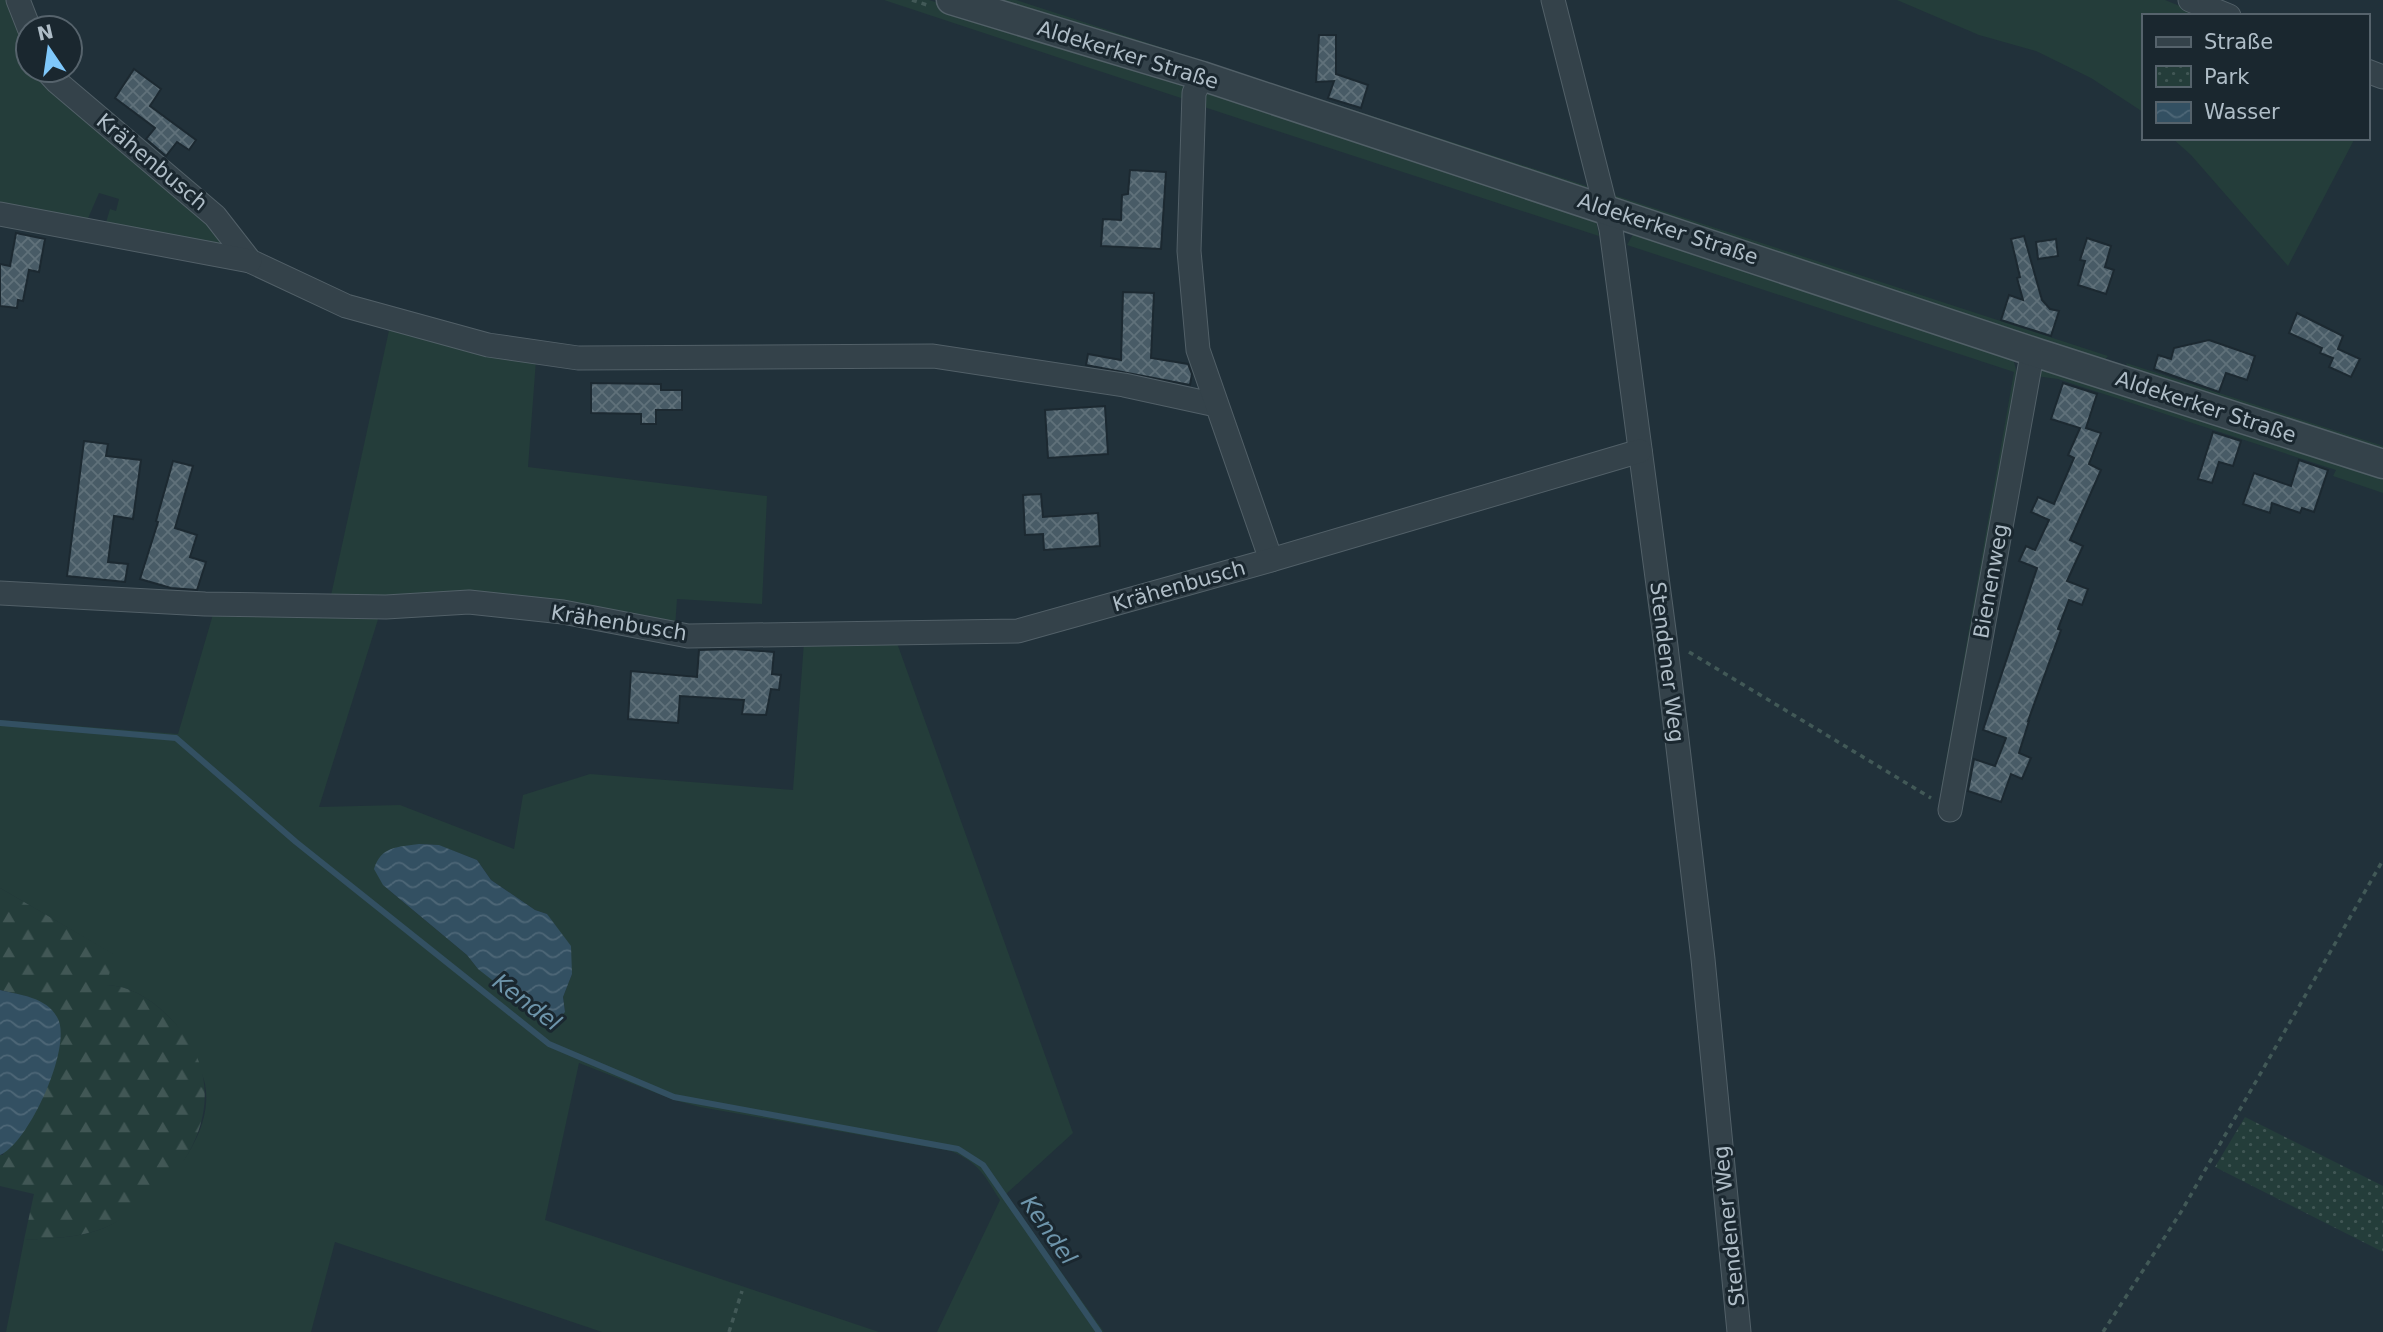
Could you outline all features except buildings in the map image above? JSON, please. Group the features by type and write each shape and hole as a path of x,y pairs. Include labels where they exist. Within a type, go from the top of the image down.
{"street":[{"name":"Aldekerker Straße","path":"951,0 1202,76 2037,353 2383,464"},
{"name":"Stendener Weg","path":"1553,0 1607,209 1665,638 1703,959 1739,1332"},
{"path":"2190,0 2224,14"},
{"name":"Krähenbusch","path":"1202,76 1194,93 1189,251 1198,350 1271,560"},
{"name":"Krähenbusch","path":"59,84 215,216 250,261"},
{"name":"Krähenbusch","path":"0,214 250,261 346,306 488,345 578,358 933,356 1124,386 1216,405"},
{"name":"Bienenweg","path":"1950,810 2030,366 2037,353"},
{"name":"Krähenbusch","path":"0,593 205,604 386,607 469,603 564,612 688,636 1018,631 1271,560 1640,451"}],"path":[{"path":"1665,638 1950,810"},
{"path":"2103,1332 2181,1212 2383,860"},
{"path":"729,1332 741,1291"}],"green space":[{"path":"0,0 9,0 14,14 14,84 50,84 210,221 234,249 105,226 110,209 116,211 119,199 99,193 86,223 0,207"},
{"path":"884,0 929,0 1185,83 1187,100"},
{"path":"991,0 1016,0 1587,186 1585,191"},
{"path":"1897,0 2165,0 2199,14 2142,14 2142,111 2091,78 2036,51 1979,35"},
{"path":"1210,91 1596,221 1599,236 1198,105 1203,93"},
{"path":"2174,140 2354,140 2288,266 2191,155"},
{"path":"1614,195 2108,356 2103,362 1618,205"},
{"path":"1636,229 2011,351 2017,373 1980,621 1940,795 2014,372 1627,245"},
{"path":"390,326 536,360 528,467 767,496 762,604 677,599 675,628 330,600"},
{"path":"2049,362 2383,471 2383,493 2333,476 2336,470 2058,379 2036,376"},
{"path":"2126,363 2383,446 2383,453 2130,371"},
{"path":"214,611 380,613 319,807 400,805 514,849 523,795 590,774 793,790 804,642 897,643 1073,1133 1006,1194 1104,1332 937,1332 1000,1200 980,1171 961,1156 951,1151 700,1107 674,1100 579,1063 545,1220 879,1332 602,1332 335,1242 311,1332 6,1332 24,1240 85,1234 123,1218 160,1188 177,1170 201,1128 206,1106 203,1076 174,1022 141,995 124,988 105,985 114,955 0,888 0,720 178,734","holes":["419,844 438,845 477,860 491,880 535,910 547,914 572,974 563,997 565,1012 478,969 467,955 383,885"]},
{"path":"0,888 115,955 106,985 133,991 163,1011 192,1047 203,1077 204,1108 196,1138 181,1166 159,1191 133,1212 104,1228 85,1234 24,1240 34,1194 0,1186 0,1155 3,1155 30,997 0,990"},
{"path":"2245,1117 2383,1186 2383,1252 2215,1167"}],"water":[{"path":"419,844 439,845 477,860 491,880 535,910 547,914 571,946 572,974 563,997 565,1012 562,1015 554,1019 541,1018 478,969 467,955 383,885 374,869 381,856 391,849"},
{"path":"0,990 32,998 46,1005 57,1017 61,1030 54,1069 46,1092 24,1132 0,1155"}],"waterway":[{"name":"Kendel","path":"0,723 176,738 296,842 549,1044 674,1097 958,1149 983,1165 1099,1332"}]}
